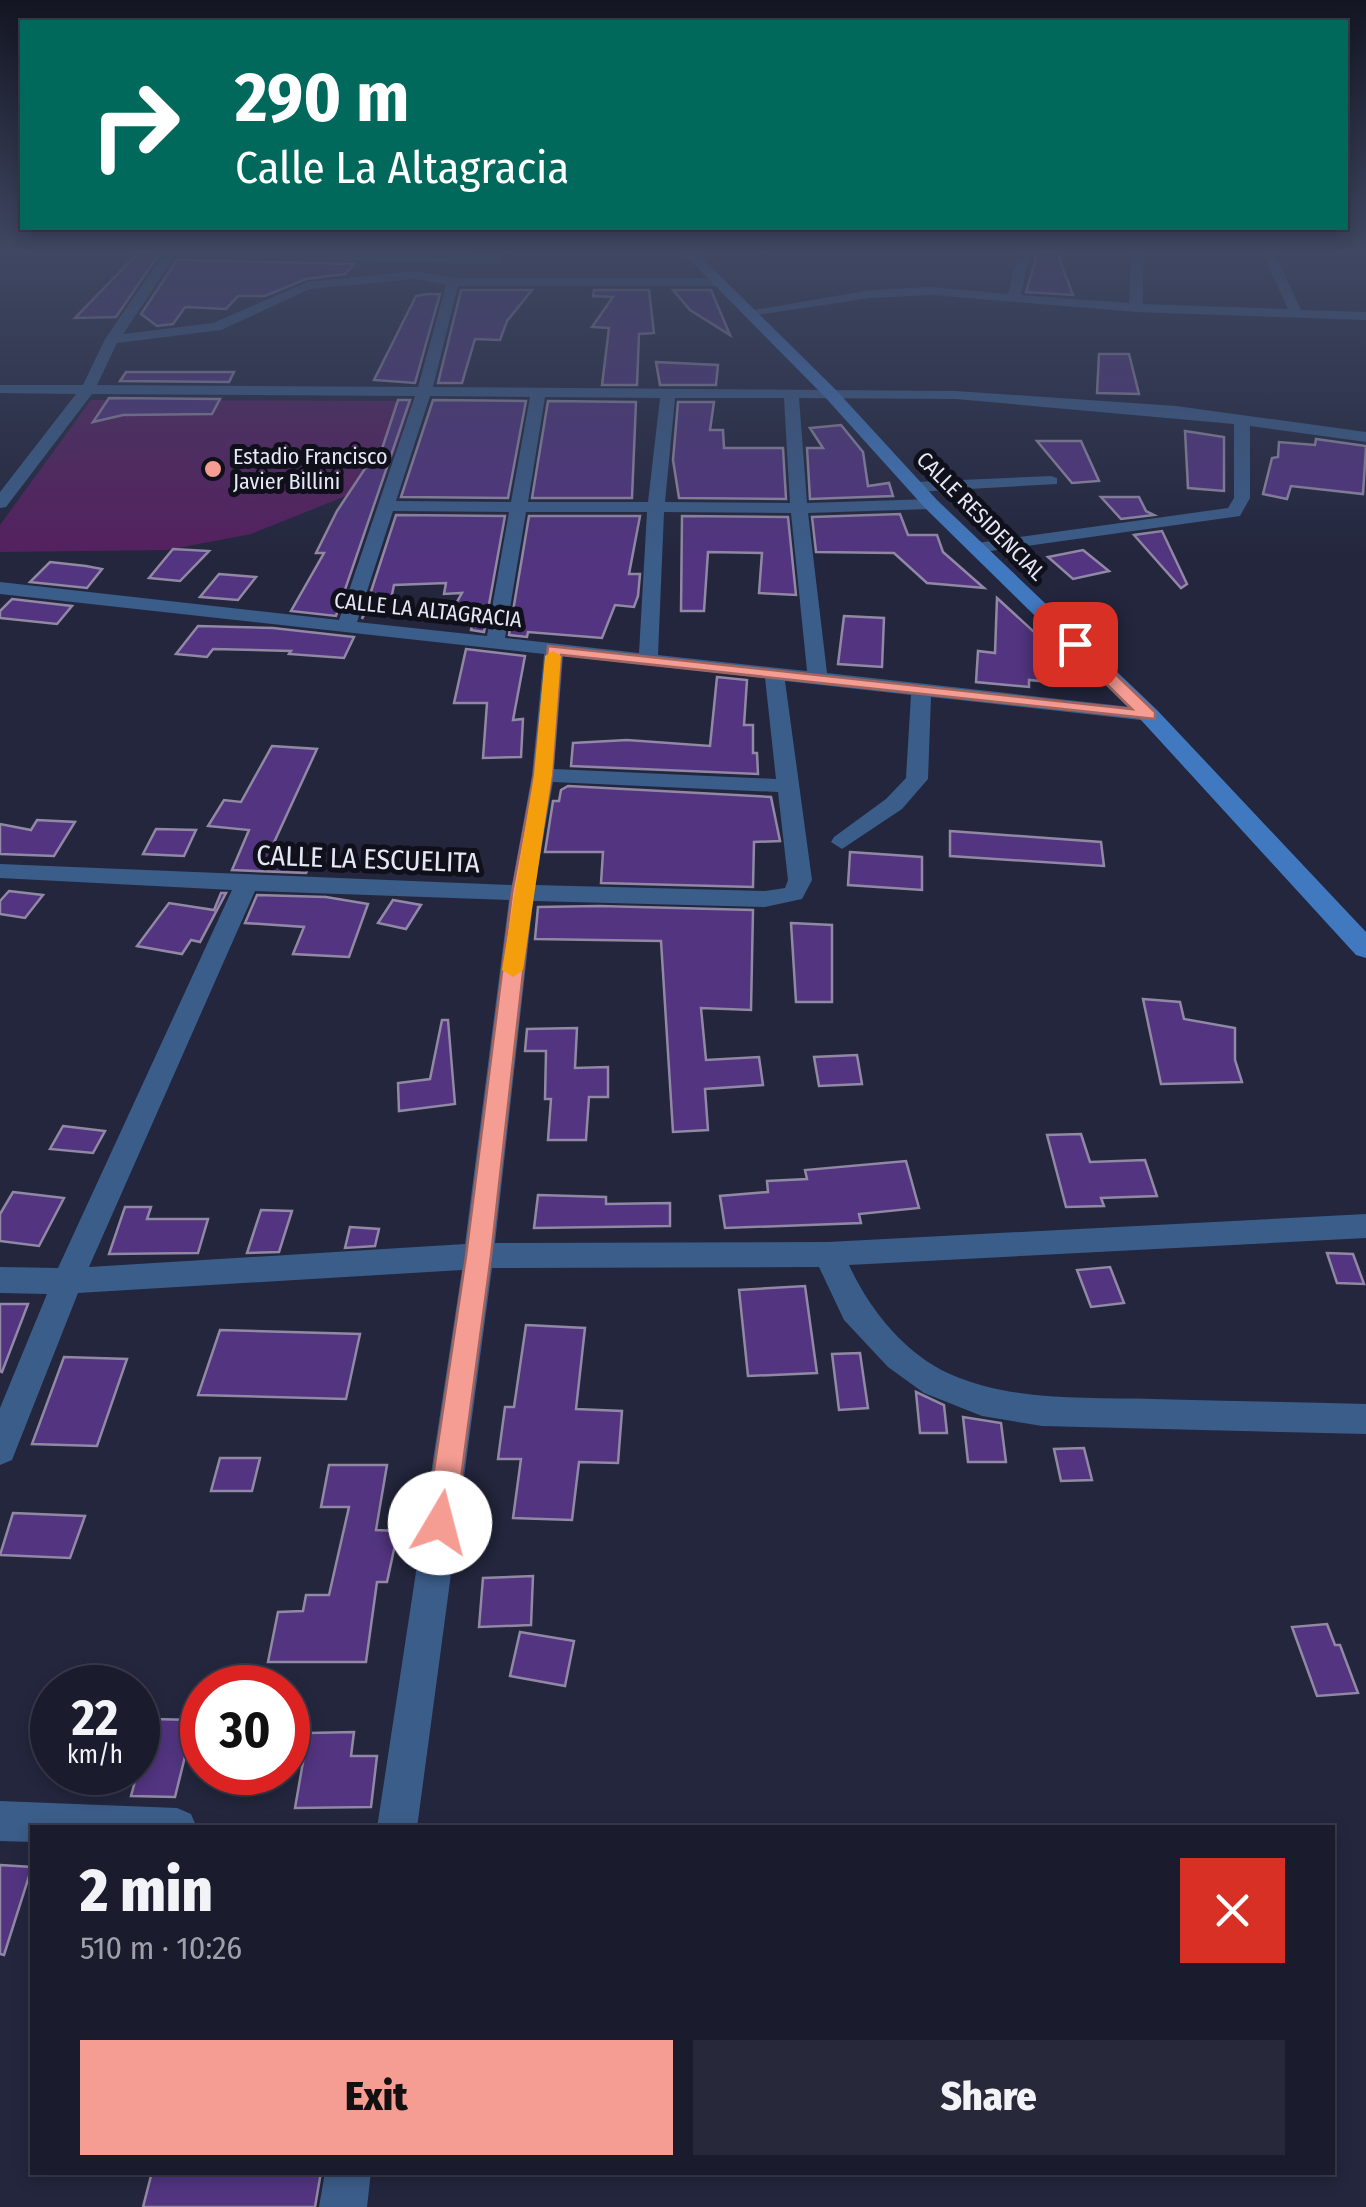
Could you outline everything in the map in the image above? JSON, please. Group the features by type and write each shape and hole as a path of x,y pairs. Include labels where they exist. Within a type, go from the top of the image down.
{"main road":[{"name":"CALLE RESIDENCIAL","path":"789,352 931,504 1149,716 1366,949"}],"street":[{"path":"0,503 88,389 106,352"},
{"path":"346,626 434,352"},
{"path":"0,389 956,395 1176,411 1366,437"},
{"path":"495,643 538,393"},
{"path":"648,659 656,508 668,394"},
{"path":"791,394 818,679"},
{"path":"976,548 1234,512 1242,498 1242,420"},
{"path":"914,486 1052,480"},
{"path":"384,506 799,508 931,504"},
{"name":"CALLE LA ALTAGRACIA","path":"0,588 1149,716"},
{"path":"397,1825 479,1256 522,893 543,775 554,650"},
{"path":"543,775 789,786 774,674"},
{"path":"842,842 894,804 916,779 920,690"},
{"name":"CALLE LA ESCUELITA","path":"0,871 246,885 765,899 794,894 800,880 789,786"},
{"path":"0,1448 67,1281 246,885"},
{"path":"0,1280 67,1281 479,1256 828,1254 1366,1226"},
{"path":"828,1254 855,1311 899,1357 936,1383 982,1401 1042,1411 1366,1420"},
{"path":"0,1821 101,1825"},
{"path":"343,2207 348,2175"}],"shaded area":[{"name":"Estadio Francisco Javier Billini","path":"91,400 412,401 394,455 378,483 251,534 167,550 0,552 0,525"}],"building":[{"path":"388,352 424,352 415,383 374,380"},
{"path":"446,352 471,352 462,383 438,383"},
{"path":"606,352 638,352 637,385 602,385"},
{"path":"1099,354 1129,354 1139,394 1097,393"},
{"path":"656,362 718,365 716,385 660,385"},
{"path":"126,372 234,372 229,382 120,381"},
{"path":"109,398 220,399 212,414 123,415 93,422"},
{"path":"398,400 410,400 336,616 291,611 324,553 316,553 337,511 374,455 380,455"},
{"path":"433,400 526,401 508,498 401,497"},
{"path":"548,401 636,402 632,498 532,498"},
{"path":"678,402 714,402 710,430 723,430 724,448 783,448 786,499 679,498 673,460"},
{"path":"841,425 863,452 868,486 889,483 893,496 810,499 807,448 823,448 810,428"},
{"path":"1185,431 1224,437 1224,491 1188,488"},
{"path":"1316,439 1366,446 1363,494 1291,486 1287,499 1263,494 1272,458 1278,457 1279,442 1315,445"},
{"path":"1037,441 1081,441 1099,481 1072,483"},
{"path":"1101,497 1139,497 1146,511 1154,515 1121,519"},
{"path":"900,514 908,535 937,535 943,552 984,588 927,583 894,553 816,552 812,517"},
{"path":"396,515 505,516 484,632 471,630 477,609 454,607 462,593 444,594 446,583 394,585 389,609 367,609 362,619"},
{"path":"529,516 640,516 629,574 640,574 638,596 634,607 615,605 602,638 528,632 527,637 509,635"},
{"path":"682,516 788,517 796,595 759,593 762,553 708,552 704,611 681,611"},
{"path":"1162,531 1187,584 1181,588 1134,535"},
{"path":"173,549 209,551 180,581 149,578"},
{"path":"1083,550 1109,571 1073,579 1048,557"},
{"path":"50,562 102,569 87,588 30,582"},
{"path":"219,574 256,577 238,600 200,597"},
{"path":"997,598 1069,664 1070,684 1029,680 1029,687 976,682 978,651 995,653"},
{"path":"12,599 72,606 57,624 0,618 0,611"},
{"path":"844,616 884,618 882,667 838,664"},
{"path":"198,626 273,628 354,637 344,658 289,654 291,651 213,649 207,657 176,654"},
{"path":"466,649 525,656 513,720 523,719 521,757 483,758 487,703 454,703"},
{"path":"717,677 747,680 744,725 753,725 758,774 571,766 573,743 627,740 710,746"},
{"path":"272,746 317,749 271,849 317,854 306,873 232,870 249,830 208,826 224,800 241,802"},
{"path":"568,786 771,797 780,841 754,842 753,887 601,883 603,852 545,852 553,801 559,801 561,790"},
{"path":"37,820 75,822 54,856 0,854 0,824 31,830"},
{"path":"156,829 196,830 184,856 143,854"},
{"path":"950,831 1101,842 1104,866 950,856"},
{"path":"850,852 922,857 922,890 848,885"},
{"path":"9,891 43,895 25,918 0,914 0,901"},
{"path":"221,893 226,893 200,942 191,940 182,954 137,946 169,903 214,910"},
{"path":"257,895 326,897 368,904 349,957 293,954 304,927 245,923"},
{"path":"393,900 421,905 406,929 378,923"},
{"path":"538,907 753,910 751,1010 701,1008 706,1060 759,1057 763,1085 705,1089 708,1130 673,1132 661,941 535,939"},
{"path":"791,923 832,925 832,1002 796,1002"},
{"path":"1143,999 1180,1002 1184,1019 1235,1028 1235,1060 1242,1082 1161,1084"},
{"path":"442,1020 448,1020 455,1104 399,1111 398,1083 430,1079"},
{"path":"577,1028 575,1068 608,1067 608,1097 589,1097 586,1140 548,1140 551,1099 545,1099 546,1051 525,1051 527,1029"},
{"path":"857,1055 862,1084 819,1086 814,1057"},
{"path":"63,1126 105,1131 93,1153 50,1149"},
{"path":"1081,1134 1090,1162 1145,1160 1157,1196 1101,1198 1104,1206 1066,1207 1047,1135"},
{"path":"906,1161 919,1208 859,1214 861,1223 725,1228 720,1196 768,1192 767,1181 807,1179 805,1170"},
{"path":"13,1192 64,1198 39,1246 0,1241 0,1214"},
{"path":"538,1195 606,1197 606,1204 670,1203 670,1226 534,1228"},
{"path":"125,1207 151,1207 147,1219 208,1219 198,1253 109,1254"},
{"path":"261,1210 292,1211 279,1252 247,1253"},
{"path":"350,1227 379,1229 375,1246 345,1248"},
{"path":"1327,1253 1353,1254 1364,1284 1337,1283"},
{"path":"1110,1267 1124,1303 1091,1307 1077,1270"},
{"path":"805,1286 817,1373 748,1376 739,1290"},
{"path":"0,1304 28,1304 2,1372 0,1371"},
{"path":"526,1325 585,1328 576,1409 622,1411 618,1463 579,1462 572,1520 513,1518 521,1459 498,1459 505,1407 514,1407"},
{"path":"220,1330 360,1334 346,1399 198,1395"},
{"path":"860,1353 868,1408 839,1410 832,1354"},
{"path":"64,1357 127,1359 97,1446 32,1444"},
{"path":"916,1392 944,1405 947,1433 920,1433"},
{"path":"963,1417 1001,1423 1006,1462 968,1462"},
{"path":"1084,1448 1092,1480 1061,1481 1054,1449"},
{"path":"220,1458 260,1458 252,1491 211,1491"},
{"path":"329,1465 387,1465 376,1530 398,1531 387,1582 377,1582 366,1662 268,1662 278,1612 303,1611 306,1595 329,1595 349,1507 321,1507"},
{"path":"13,1513 85,1516 70,1558 0,1555"},
{"path":"533,1576 531,1625 479,1627 483,1578"},
{"path":"1327,1624 1335,1645 1340,1645 1358,1693 1317,1696 1292,1627"},
{"path":"520,1632 574,1641 565,1686 510,1676"},
{"path":"160,1719 180,1720 180,1777 175,1797 131,1796 160,1795"},
{"path":"354,1732 351,1756 377,1756 371,1807 295,1808 297,1795 310,1795 310,1733"},
{"path":"0,1865 30,1867 4,1955 0,1954"},
{"path":"151,2175 320,2175 315,2207 143,2207"}],"slow traffic":[{"path":"513,970 543,775 553,656"}],"place":[{"name":"Estadio Francisco Javier Billini","path":"213,469"}],"route":[{"path":"440,1523 479,1256 522,893 543,775 554,650 1149,716 1075,644"}]}
